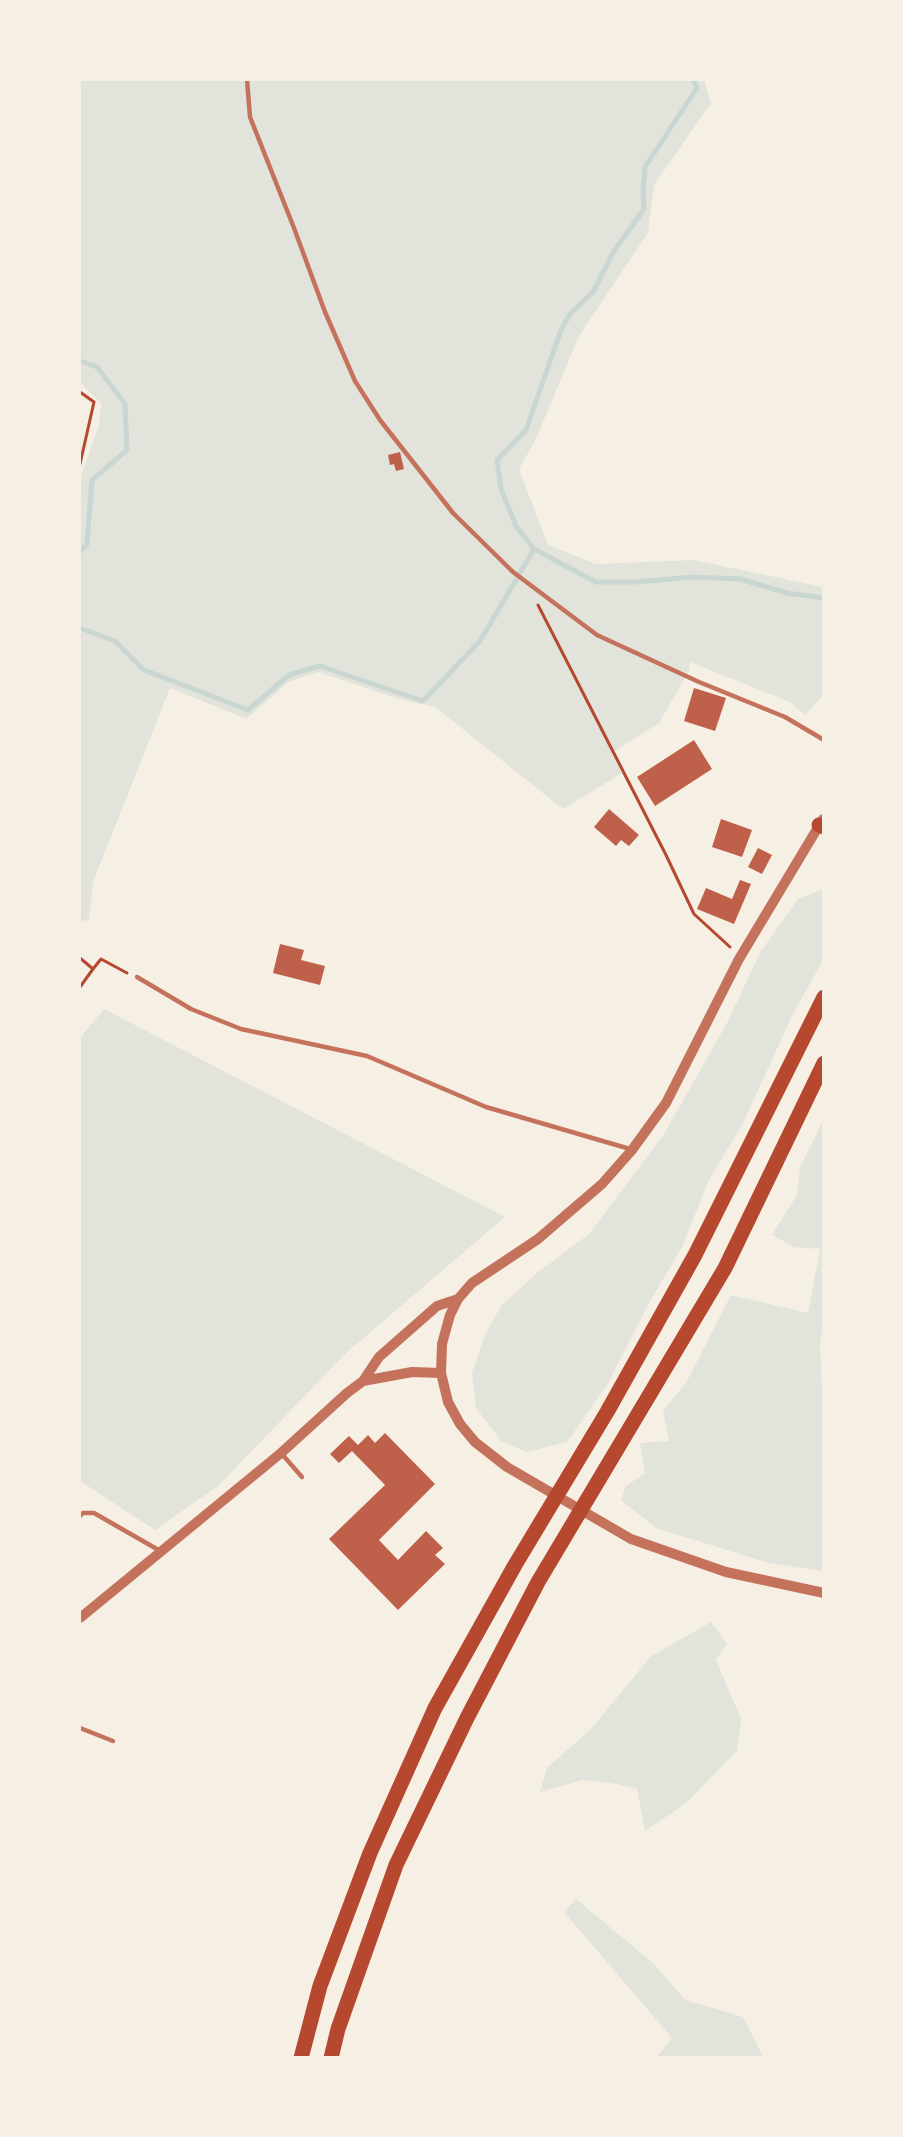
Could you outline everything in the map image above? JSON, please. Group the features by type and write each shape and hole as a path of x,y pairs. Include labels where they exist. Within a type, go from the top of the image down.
{"main road":[{"path":"301,2058 320,1986 370,1853 435,1707 515,1564 607,1412 690,1265 824,997"},
{"path":"331,2058 338,2029 396,1865 466,1718 538,1582 725,1268 824,1063"}],"street":[{"path":"822,824 740,956 666,1103 632,1150 602,1184 538,1239 479,1277 458,1299 450,1315 442,1344 441,1372 448,1401 460,1424 475,1442 507,1467 631,1539 726,1572 824,1593"},
{"path":"80,1618 282,1453 363,1381 379,1357 437,1306 458,1299"},
{"path":"363,1381 412,1372 441,1372"}],"lane":[{"path":"247,80 250,117 325,312 355,381 381,420 453,513 525,581 597,635 699,682 785,717 824,740"},
{"path":"137,977 191,1009 241,1029 367,1056 486,1107 632,1150"},
{"path":"282,1453 302,1477"},
{"path":"80,1516 83,1513 94,1513 162,1552"},
{"path":"80,1728 113,1741"}],"path":[{"path":"80,392 94,402 80,464"},
{"path":"525,581 694,914 740,956"},
{"path":"80,958 93,969"},
{"path":"80,987 101,959 137,977"}],"shaded area":[{"path":"80,80 704,80 711,103 654,185 648,233 579,336 536,439 519,469 548,545 596,564 694,560 823,587 823,695 805,715 790,702 690,662 689,671 659,723 612,753 622,773 563,809 435,707 399,699 318,672 289,682 246,719 170,688 93,882 89,919 80,922 80,479 99,425 101,403 80,383"},
{"path":"823,889 823,960 792,1016 742,1125 709,1180 682,1247 648,1305 607,1385 567,1442 526,1452 501,1441 476,1408 472,1373 485,1335 501,1306 537,1273 589,1234 664,1134 727,1023 761,951 798,899"},
{"path":"104,1009 505,1217 346,1353 218,1486 155,1530 80,1481 80,1038"},
{"path":"823,1121 824,1321 820,1341 824,1441 823,1571 769,1563 656,1528 621,1500 626,1486 645,1473 640,1443 669,1441 663,1411 687,1381 731,1295 808,1313 820,1249 794,1247 772,1235 797,1195 800,1167"},
{"path":"711,1622 727,1644 716,1660 741,1719 737,1751 686,1803 645,1831 637,1789 612,1783 582,1780 540,1792 547,1768 593,1727 650,1657"},
{"path":"576,1899 653,1963 685,2000 743,2017 763,2057 657,2057 672,2038 564,1912"}],"building":[{"path":"400,452 404,469 396,471 394,464 390,465 388,455"},
{"path":"694,688 726,698 715,731 684,721"},
{"path":"694,740 712,769 655,806 637,777"},
{"path":"609,809 639,835 629,846 621,840 616,846 594,827"},
{"path":"721,819 752,830 742,857 712,847"},
{"path":"758,848 772,855 762,874 748,867"},
{"path":"740,880 751,884 734,924 697,909 706,888 732,899"},
{"path":"280,944 304,950 301,960 325,966 320,985 273,973"},
{"path":"385,1433 435,1484 379,1540 398,1560 426,1531 443,1548 435,1555 445,1564 398,1610 329,1539 385,1485 352,1451 339,1463 330,1454 349,1436 358,1445 368,1435 375,1443"}],"waterway":[{"path":"80,628 115,641 144,670 248,710 289,675 320,666 423,701 480,641 534,549 516,526 501,489 497,460 526,430 561,330 570,314 593,292 614,251 644,209 645,167 697,88 694,80"},
{"path":"80,361 97,367 125,404 127,450 92,480 87,544 80,551"},
{"path":"534,549 596,582 636,582 694,577 740,579 787,593 824,598"}]}
